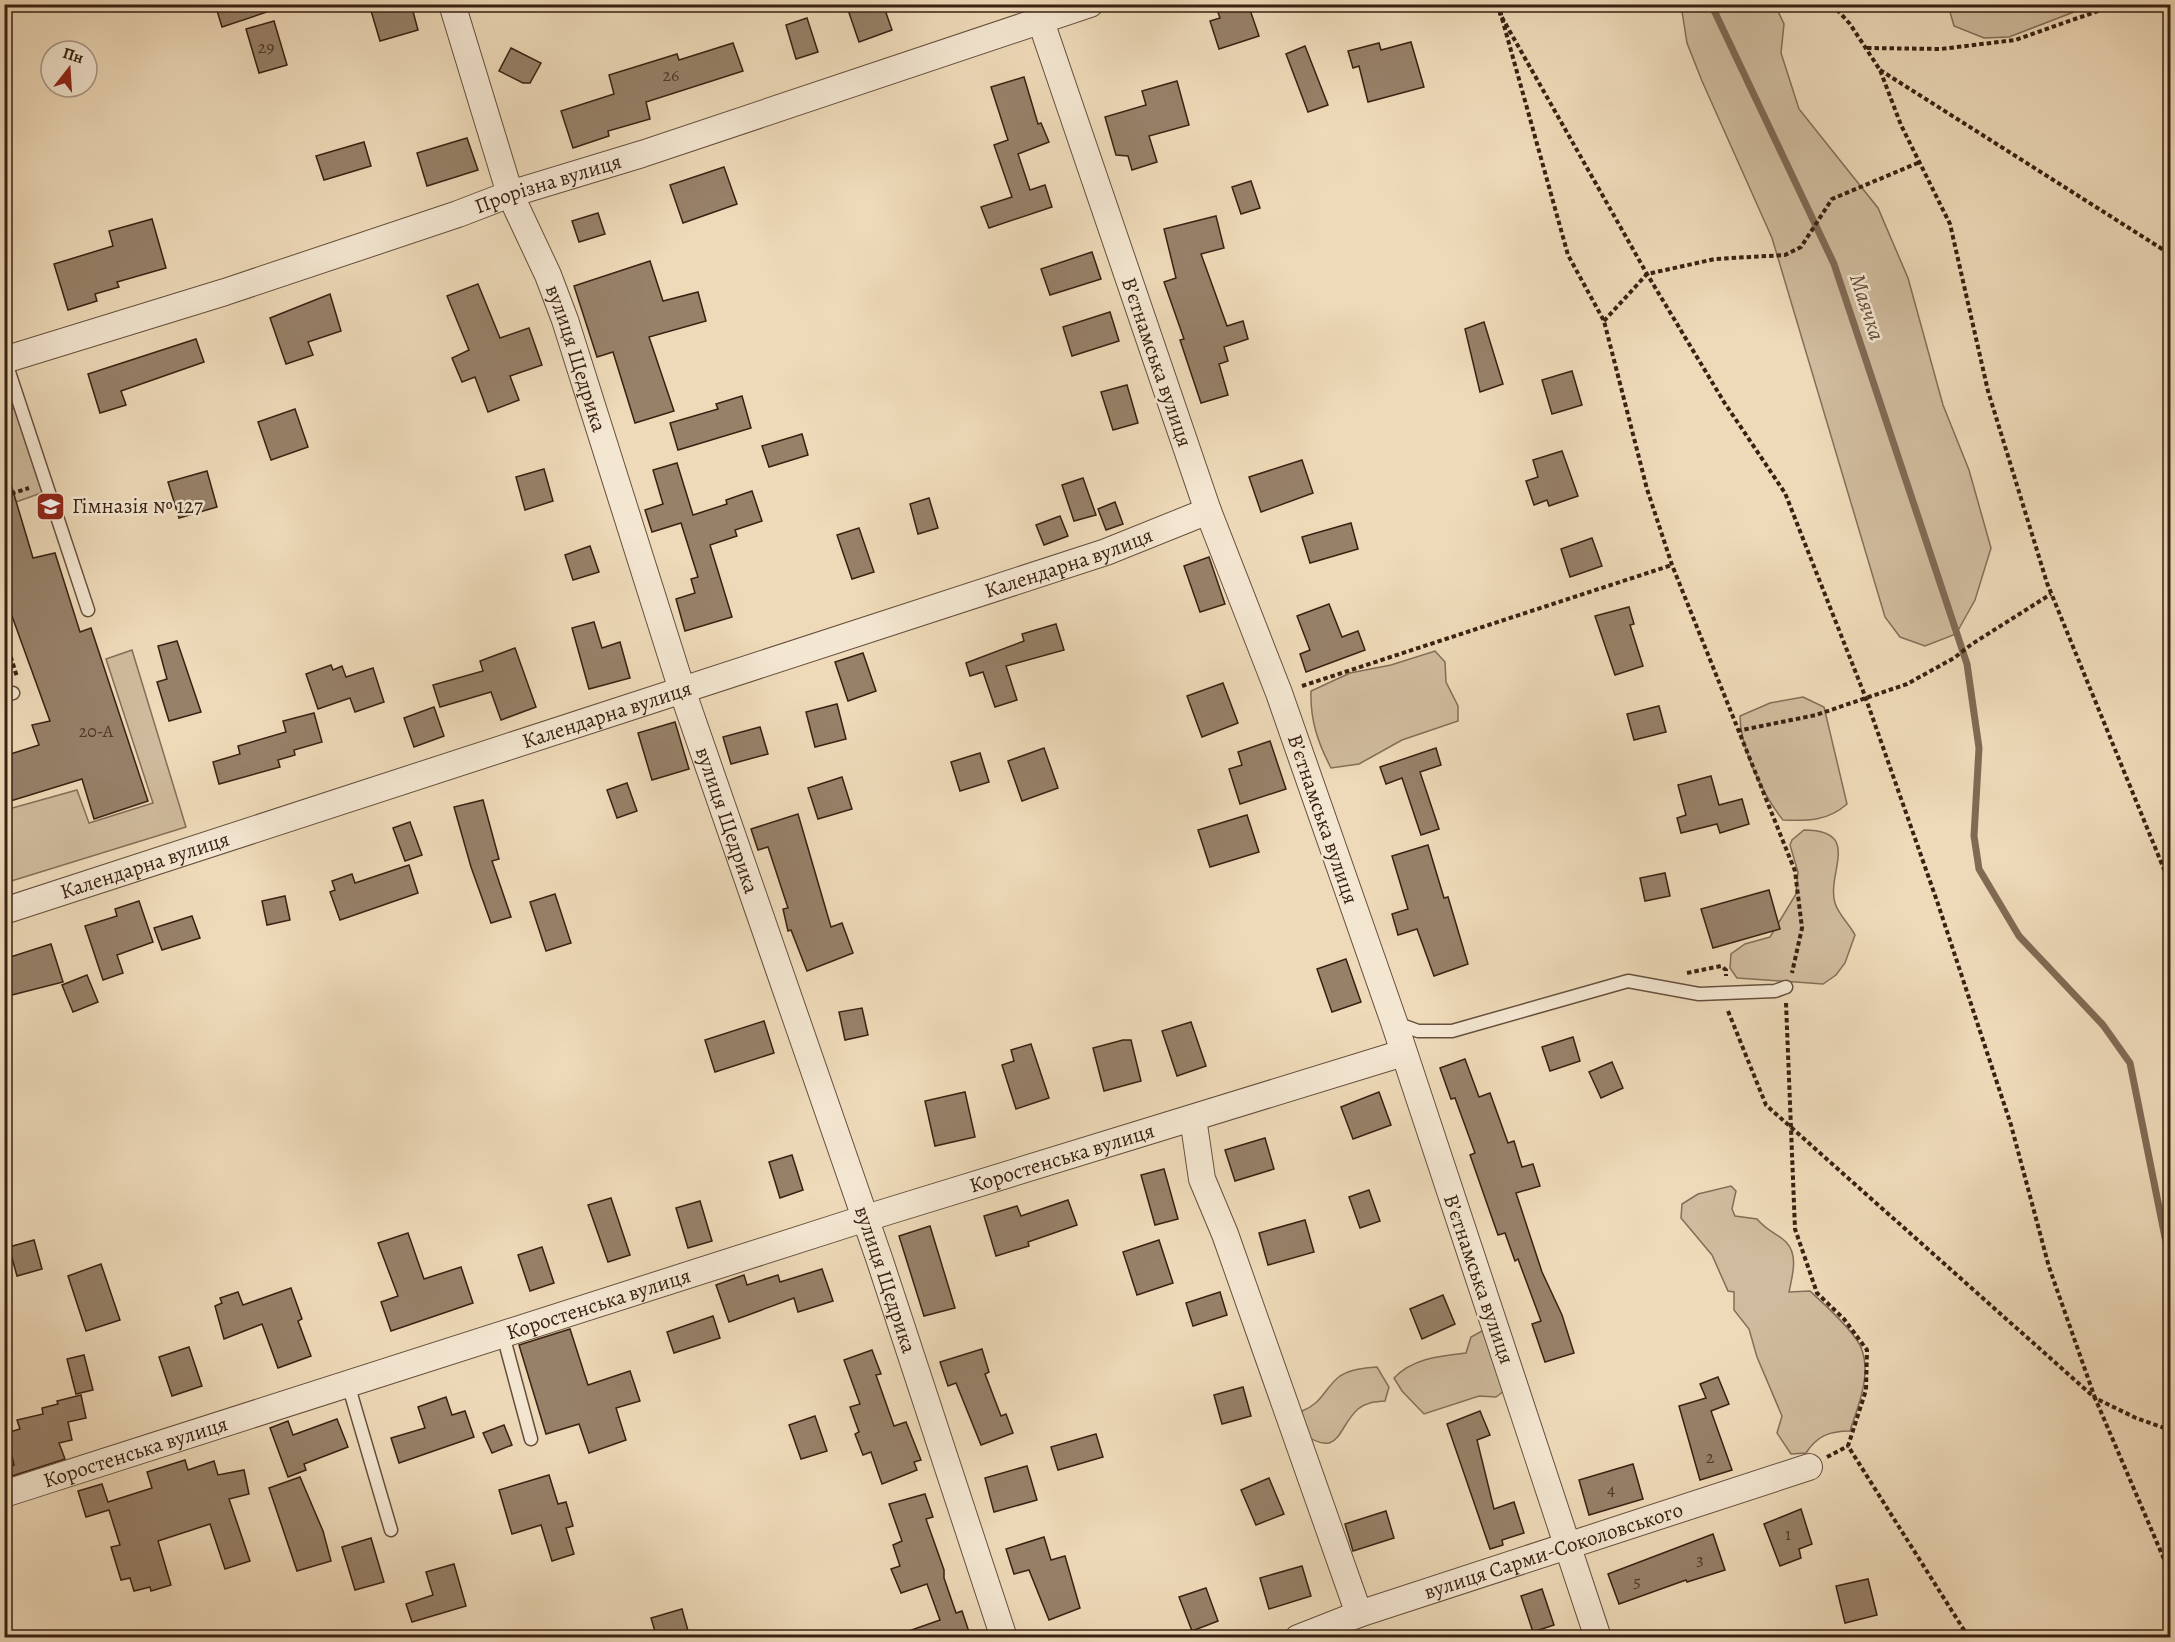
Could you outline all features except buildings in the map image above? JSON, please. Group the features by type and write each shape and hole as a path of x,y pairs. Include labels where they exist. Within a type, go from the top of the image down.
{"street":[{"name":"вулиця Щедрика","path":"452,4 510,194 548,275 565,320 682,690 882,1269 1004,1638"},
{"name":"Прорізна вулиця","path":"4,360 225,292 458,214 510,194 642,154 1038,12 1090,4"},
{"name":"Вʼєтнамська вулиця","path":"1038,12 1208,511 1279,693 1394,1022 1598,1638"},
{"name":"Календарна вулиця","path":"4,911 1106,552 1208,511"},
{"name":"Коростенська вулиця","path":"4,1494 863,1219 1403,1053"},
{"path":"1193,1118 1202,1179 1225,1234 1359,1614"},
{"name":"вулиця Сарми-Соколовського","path":"1298,1638 1359,1614 1569,1548 1809,1467"}],"lane":[{"path":"4,360 88,610"},
{"path":"1394,1022 1418,1031 1452,1031 1628,981 1699,994 1775,991 1786,987"},
{"path":"503,1335 531,1439"},
{"path":"348,1384 391,1530"}],"path":[{"path":"1498,4 1568,255 1604,321 1647,489 1672,565 1795,871 1802,928 1796,963 1786,987 1791,1110 1789,1126 1795,1229 1817,1293 1844,1319 1867,1350 1866,1390 1848,1446 1969,1638"},
{"path":"1500,14 1505,4"},
{"path":"1832,4 1880,69 1901,125 1950,224 1988,391 2051,594 2170,884"},
{"path":"1866,48 1941,49 2015,40 2118,4"},
{"path":"1500,14 1647,274 1724,402 1785,493 1865,696 1937,901 2011,1125 2049,1267 2095,1398 2170,1573"},
{"path":"1880,69 2170,254"},
{"path":"1604,321 1647,274 1715,259 1785,255 1801,247 1832,199 1920,162"},
{"path":"4,496 46,482"},
{"path":"1279,693 1672,565"},
{"path":"1737,731 1816,715 1865,696 1907,684 1954,658 2051,594"},
{"path":"4,635 19,685 9,695"},
{"path":"1699,994 1720,1004 1731,1014 1766,1105 2095,1398 2136,1418 2170,1430"}],"shaded area":[{"path":"1948,4 2092,5 2009,37 1984,38 1954,26"},
{"path":"1681,5 1775,5 1784,24 1781,53 1799,109 1878,208 1908,278 1943,405 1969,470 1991,548 1975,600 1956,634 1925,646 1900,637 1885,617 1772,238 1687,43"},
{"path":"15,408 44,492 5,506 4,411"},
{"path":"132,650 186,827 5,883 5,810 77,790 89,823 153,803 106,659"},
{"path":"1435,651 1445,662 1446,682 1458,706 1458,721 1402,740 1359,764 1331,768 1316,731 1311,691 1350,673 1391,665"},
{"path":"1803,697 1824,707 1847,804 1832,814 1817,819 1783,820 1754,771 1744,742 1740,716 1770,703"},
{"path":"1804,830 1822,832 1832,837 1837,845 1835,903 1855,935 1845,963 1836,975 1823,984 1737,978 1730,968 1731,954 1745,944 1770,937 1796,894 1798,872 1790,845 1792,840"},
{"path":"1731,1186 1736,1191 1732,1209 1735,1216 1757,1219 1790,1247 1794,1266 1789,1292 1810,1291 1847,1327 1862,1350 1864,1381 1860,1402 1850,1431 1824,1436 1815,1442 1806,1453 1791,1454 1777,1433 1782,1416 1757,1357 1749,1329 1734,1310 1734,1292 1728,1291 1712,1255 1681,1218 1682,1204 1698,1194"},
{"path":"1482,1331 1493,1343 1508,1388 1496,1397 1479,1396 1424,1414 1402,1391 1394,1378 1401,1371 1418,1362 1466,1353 1471,1337"},
{"path":"1377,1367 1389,1387 1385,1401 1368,1404 1358,1409 1331,1442 1314,1441 1302,1433 1302,1411 1315,1404 1335,1380 1353,1370"}],"waterway":[{"name":"Маячка","path":"1711,4 1834,264 1967,664 1979,748 1974,836 1979,869 2019,936 2103,1025 2130,1063 2170,1262"}],"place":[{"name":"Гімназія № 127","path":"51,506"}]}
